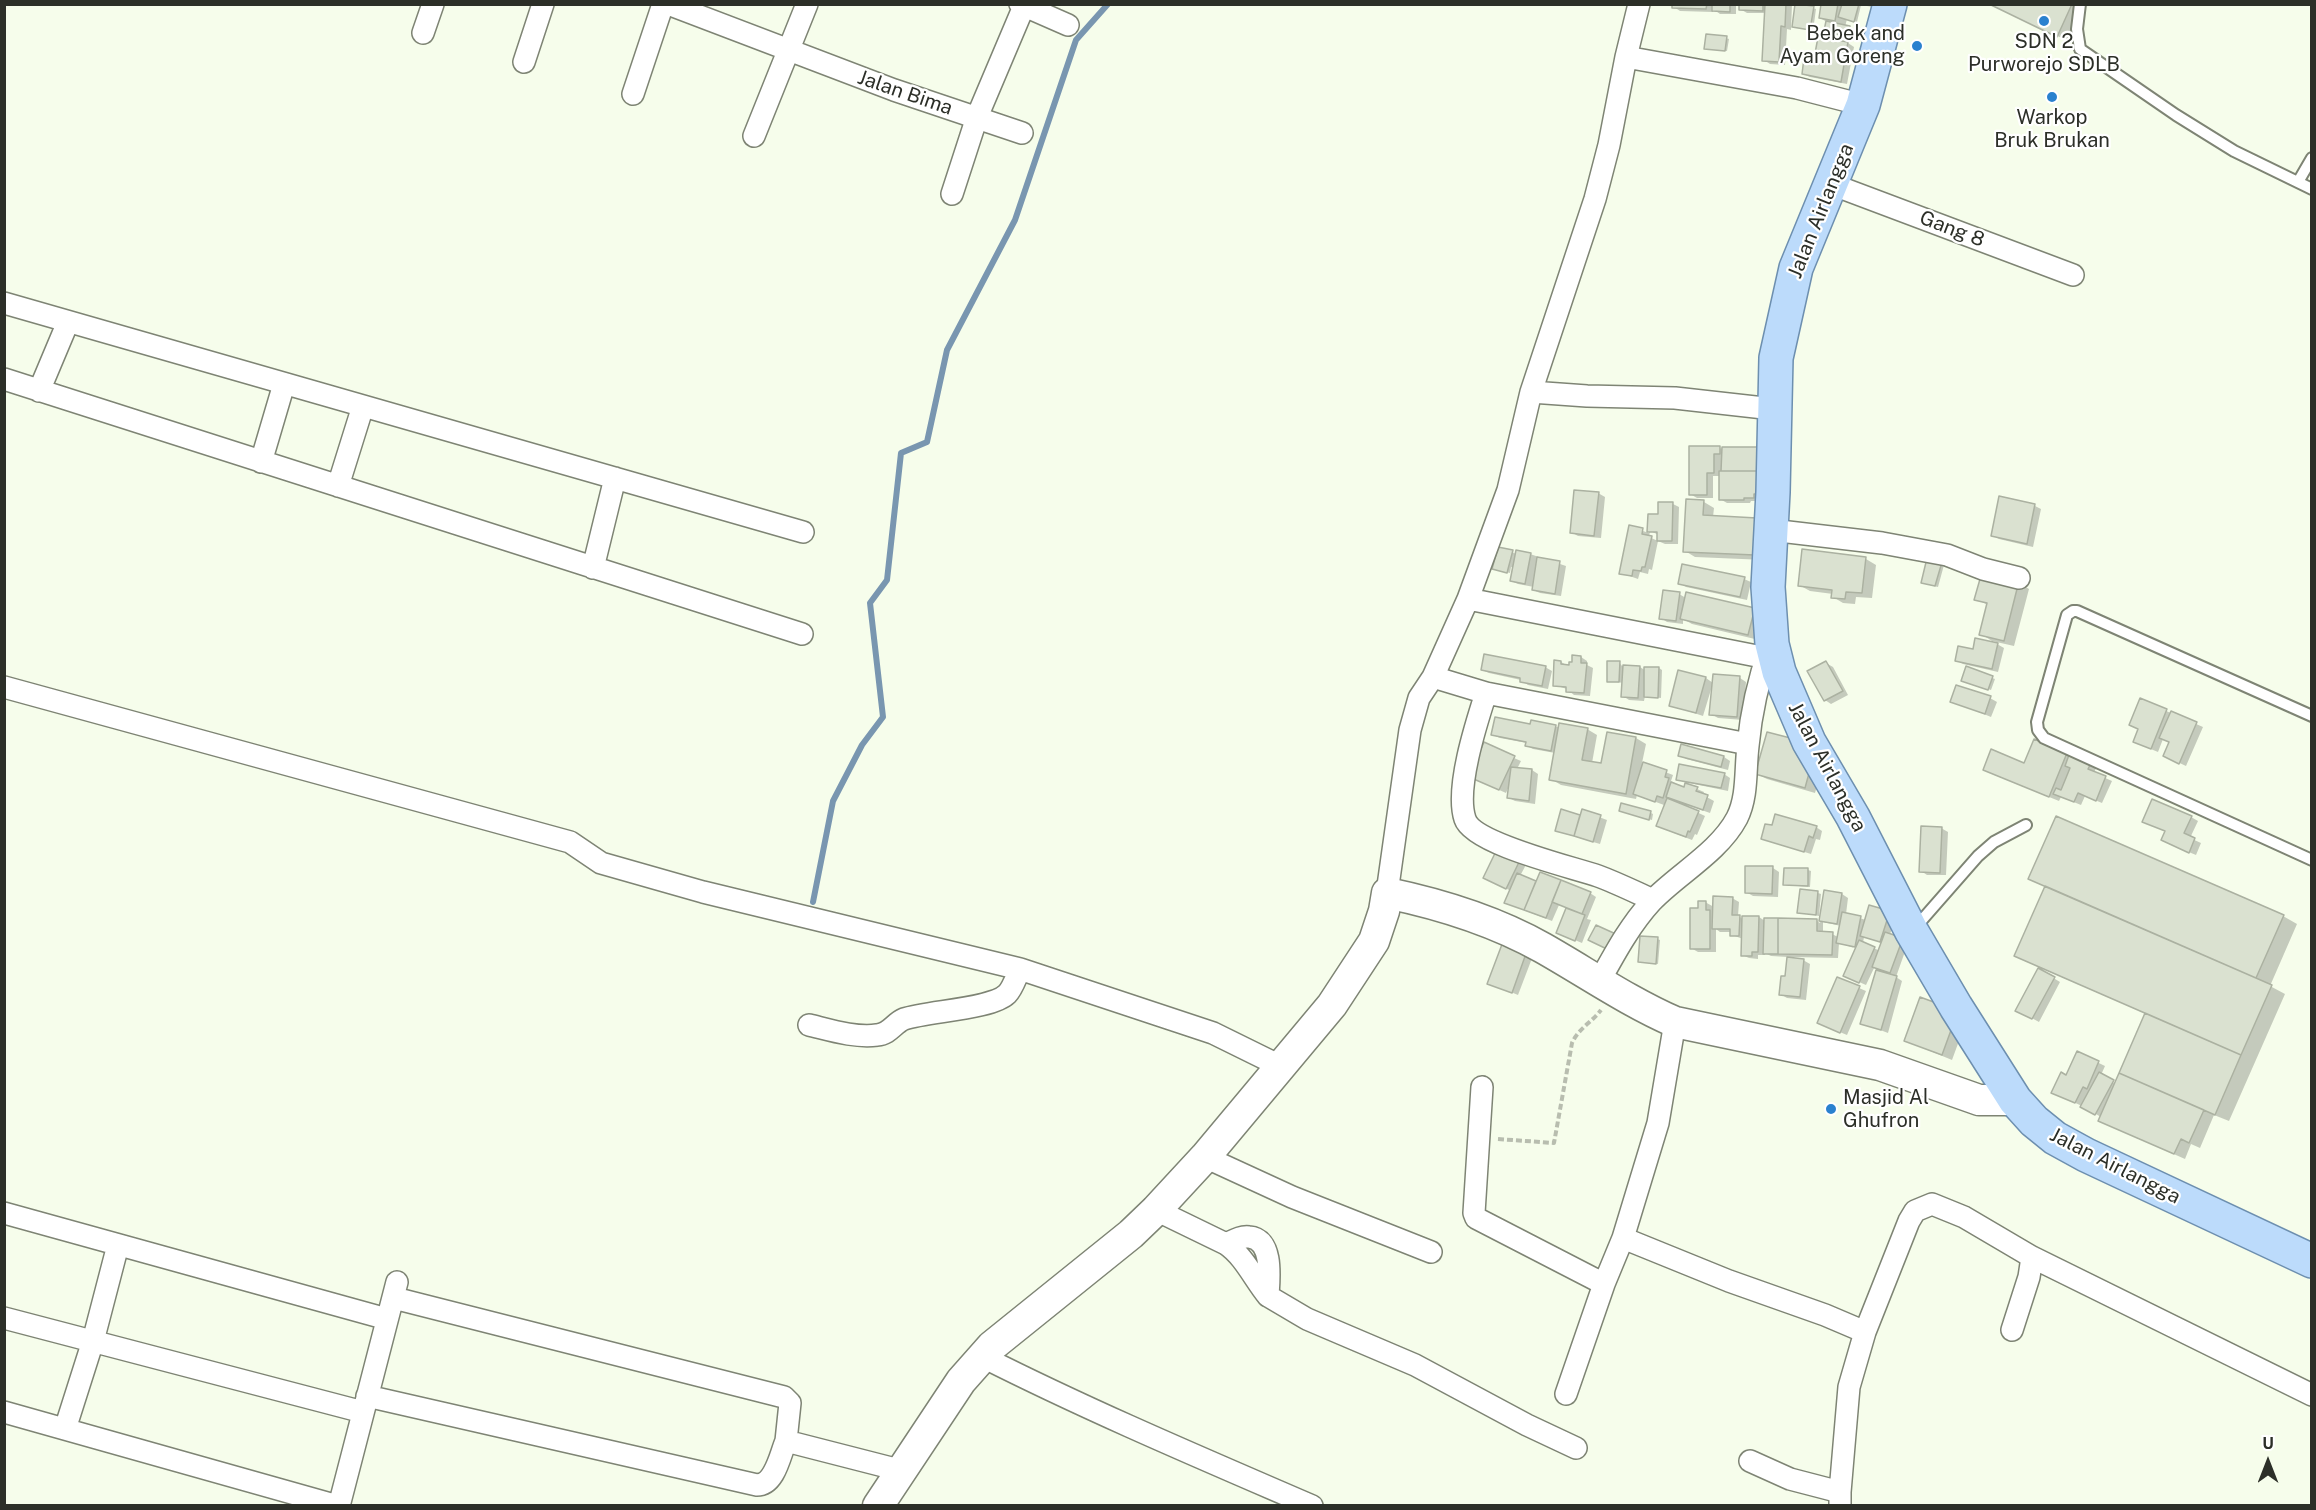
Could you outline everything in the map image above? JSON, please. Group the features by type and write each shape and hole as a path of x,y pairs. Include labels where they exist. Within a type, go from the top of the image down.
{"main road":[{"name":"Jalan Airlangga","path":"1890,4 1873,76 1863,105 1796,268 1776,358 1768,587 1769,651 1809,742 1853,817 1912,932 2015,1100 2034,1121 2055,1138 2086,1155 2312,1261"}],"street":[{"path":"423,33 433,4"},
{"path":"524,62 543,4"},
{"path":"633,94 663,4"},
{"name":"Jalan Bima","path":"668,4 789,51 1022,133"},
{"path":"754,136 807,4"},
{"path":"886,1503 903,1471 961,1381 992,1346 1131,1234 1156,1210 1205,1157 1332,1005 1374,942 1384,911 1410,730 1419,698 1433,677 1468,599 1508,490 1531,392 1595,199 1639,4"},
{"path":"952,194 977,117 1022,5 1068,25"},
{"path":"1626,57 1773,83 1863,105"},
{"name":"Gang 8","path":"1831,184 2073,275"},
{"path":"4,303 803,532"},
{"path":"39,391 68,322"},
{"path":"4,378 802,634"},
{"path":"261,462 284,384"},
{"path":"1531,392 1675,398 1773,409"},
{"path":"338,486 363,406"},
{"path":"593,568 615,478"},
{"path":"1771,530 1882,543 1947,555 1983,569 2019,578"},
{"path":"1468,599 1769,651 1748,744 1744,804 1736,821 1701,859 1653,900 1628,930 1607,985"},
{"path":"1433,677 1486,693 1748,744"},
{"path":"4,687 570,842 601,863 1020,969 1213,1033 1280,1066"},
{"path":"1486,693 1471,740 1465,779 1464,810 1466,821 1471,829 1493,842 1600,877 1653,900"},
{"path":"1387,893 1432,903 1480,920 1540,946 1653,1012 1675,1022 1880,1065 1979,1100 2015,1100"},
{"path":"809,1025 858,1035 877,1035 888,1032 901,1020 996,1001 1008,993 1020,969"},
{"path":"1566,1394 1604,1284 1623,1238 1658,1123 1675,1022"},
{"path":"1482,1087 1474,1213 1476,1218 1604,1284"},
{"path":"1205,1157 1292,1197 1431,1252"},
{"path":"1750,1461 1840,1499 1850,1387 1865,1332 1909,1221 1915,1211 1932,1204 1943,1207 2032,1257 2312,1395"},
{"path":"1156,1210 1226,1244 1239,1238 1250,1237 1263,1245 1269,1263 1268,1296 1307,1319 1415,1365 1527,1425 1576,1448"},
{"path":"4,1213 387,1319"},
{"path":"1623,1238 1865,1332"},
{"path":"65,1429 93,1341 118,1245"},
{"path":"2012,1330 2029,1277 2032,1257"},
{"path":"4,1318 365,1404 757,1485 770,1481 786,1441 790,1403 784,1397 395,1290 387,1319 365,1404 338,1506 4,1412"},
{"path":"983,1357 1048,1390 1312,1506"},
{"path":"786,1441 903,1471"}],"lane":[{"path":"2080,4 2078,29 2080,49 2176,115 2234,151 2312,189"},
{"path":"2298,182 2312,158"},
{"path":"2312,716 2073,610 2067,615 2037,722 2040,734 2044,738 2312,860"},
{"path":"1912,932 1978,856 1994,842 2026,825"}],"path":[{"path":"1479,1138 1554,1143 1575,1034 1595,1017 1607,985"}],"building":[{"path":"1672,4 1707,4 1706,9 1672,8"},
{"path":"1712,4 1730,4 1730,12 1712,11"},
{"path":"1739,4 1763,4 1763,11 1739,10"},
{"path":"1765,4 1786,4 1785,27 1781,26 1779,62 1762,61"},
{"path":"1795,4 1814,6 1810,30 1792,27"},
{"path":"1821,4 1838,4 1835,21 1819,18"},
{"path":"1842,4 1859,4 1854,22 1838,17"},
{"name":"SDN 2 Purworejo SDLB","path":"1989,4 2072,4 2057,37"},
{"path":"1826,21 1850,26 1848,37 1824,31"},
{"path":"1706,34 1727,36 1725,51 1704,49"},
{"path":"1818,37 1848,42 1841,82 1802,74 1804,58 1814,59"},
{"path":"1689,446 1720,446 1720,454 1714,454 1714,473 1707,473 1707,495 1689,495"},
{"path":"1722,447 1760,447 1760,471 1721,471"},
{"path":"1719,471 1765,471 1764,494 1754,494 1754,498 1744,498 1744,500 1719,500"},
{"path":"1574,490 1599,492 1594,536 1570,533"},
{"path":"1999,496 2035,504 2027,544 1991,536"},
{"path":"1686,499 1704,500 1703,515 1757,518 1755,555 1683,552"},
{"path":"1658,502 1673,502 1672,541 1657,541 1657,532 1647,532 1648,514 1658,514"},
{"path":"1629,525 1643,528 1642,534 1652,536 1645,567 1642,567 1641,571 1633,570 1632,576 1619,574"},
{"path":"1498,547 1513,550 1507,573 1492,569"},
{"path":"1802,549 1866,557 1862,593 1846,592 1845,599 1831,598 1832,590 1798,586"},
{"path":"1516,550 1531,553 1525,584 1510,581"},
{"path":"1537,557 1560,561 1555,594 1532,590"},
{"path":"1927,558 1942,562 1935,586 1921,583"},
{"path":"1682,564 1745,577 1740,597 1678,584"},
{"path":"1982,572 2019,581 2004,641 1979,635 1987,603 1974,600"},
{"path":"1663,590 1680,592 1676,621 1659,619"},
{"path":"1686,592 1755,608 1748,635 1680,619"},
{"path":"1975,638 1998,643 1992,669 1955,661 1958,646 1973,649"},
{"path":"1484,654 1546,666 1542,686 1520,682 1520,678 1481,670"},
{"path":"1572,655 1581,656 1581,663 1587,663 1584,693 1566,692 1566,687 1553,686 1554,660 1569,665 1569,662 1572,662"},
{"path":"1607,661 1620,661 1619,682 1607,682"},
{"path":"1826,661 1843,691 1824,701 1807,671"},
{"path":"1623,665 1640,666 1638,698 1621,697"},
{"path":"1966,666 1993,676 1988,690 1961,681"},
{"path":"1644,667 1659,667 1658,698 1644,697"},
{"path":"1678,670 1706,677 1696,713 1669,706"},
{"path":"1713,674 1740,676 1737,717 1709,715"},
{"path":"1956,685 1991,696 1985,714 1950,702"},
{"path":"2140,698 2167,709 2151,749 2133,742 2138,729 2129,725"},
{"path":"2171,711 2197,722 2179,764 2163,756 2169,742 2159,738"},
{"path":"1495,717 1530,724 1531,720 1556,725 1551,751 1525,746 1526,742 1491,735"},
{"path":"1559,723 1588,728 1582,760 1601,763 1607,732 1636,737 1626,794 1549,780"},
{"path":"1767,732 1806,742 1814,755 1805,788 1755,774"},
{"path":"2034,739 2067,753 2049,797 1983,770 1991,749 2024,763"},
{"path":"1484,742 1515,756 1499,790 1469,777"},
{"path":"1681,744 1724,756 1721,767 1678,756"},
{"path":"2070,752 2092,761 2088,769 2106,776 2096,801 2078,793 2074,802 2053,794 2056,788 2061,790 2070,768 2065,766"},
{"path":"1643,762 1667,770 1665,777 1669,778 1663,798 1657,796 1655,802 1633,794"},
{"path":"1679,764 1725,773 1721,788 1676,780"},
{"path":"1511,767 1532,769 1529,801 1507,798"},
{"path":"1671,782 1684,787 1685,783 1698,787 1696,791 1708,795 1703,810 1666,797"},
{"path":"1667,798 1699,811 1686,837 1656,826"},
{"path":"2152,799 2192,816 2184,833 2195,838 2189,853 2161,840 2165,831 2142,822"},
{"path":"1621,803 1651,811 1649,820 1619,811"},
{"path":"1561,809 1580,815 1574,836 1555,831"},
{"path":"1582,809 1601,815 1593,842 1574,836"},
{"path":"1775,814 1817,826 1813,838 1809,836 1804,852 1761,839 1765,824 1772,825"},
{"path":"2056,816 2284,915 2256,978 2028,879"},
{"path":"1921,826 1942,827 1940,873 1919,872"},
{"path":"1499,845 1522,856 1506,889 1483,878"},
{"path":"1745,866 1773,866 1772,894 1745,893"},
{"path":"1784,868 1808,868 1808,886 1783,885"},
{"path":"1540,872 1561,880 1546,918 1524,910"},
{"path":"1517,873 1536,881 1524,910 1504,903"},
{"path":"1561,880 1591,892 1582,914 1552,902"},
{"path":"2045,886 2272,985 2241,1055 2014,956"},
{"path":"1800,889 1818,891 1816,915 1797,913"},
{"path":"1824,890 1842,893 1837,924 1819,921"},
{"path":"1713,896 1733,897 1732,915 1740,915 1739,936 1730,936 1730,929 1712,929"},
{"path":"1698,901 1706,901 1706,910 1710,910 1710,949 1690,949 1690,908 1698,908"},
{"path":"1869,905 1890,911 1880,942 1860,936"},
{"path":"1566,908 1585,915 1575,941 1556,933"},
{"path":"1842,912 1861,916 1855,947 1836,943"},
{"path":"1742,916 1759,916 1758,952 1752,952 1752,956 1741,956"},
{"path":"1764,918 1778,918 1778,954 1763,954"},
{"path":"1778,918 1817,919 1817,931 1833,932 1832,955 1778,954"},
{"path":"1596,925 1618,935 1611,951 1588,940"},
{"path":"1885,932 1903,938 1890,973 1872,967"},
{"path":"1640,936 1658,937 1656,964 1638,962"},
{"path":"1504,939 1528,948 1512,993 1487,984"},
{"path":"1859,940 1875,947 1859,983 1843,976"},
{"path":"1787,957 1804,959 1800,997 1779,995 1781,976 1785,976"},
{"path":"2038,968 2055,977 2032,1019 2015,1011"},
{"path":"1876,970 1897,976 1881,1030 1860,1024"},
{"path":"1837,977 1860,986 1840,1033 1817,1023"},
{"path":"1920,997 1958,1011 1942,1055 1904,1041"},
{"path":"2145,1013 2241,1055 2215,1115 2119,1073"},
{"path":"2077,1051 2099,1061 2087,1089 2083,1087 2075,1103 2051,1093 2061,1072 2066,1075"},
{"path":"2099,1072 2114,1080 2095,1115 2080,1107"},
{"path":"2119,1073 2204,1110 2189,1143 2181,1139 2174,1154 2098,1121"}],"waterway":[{"path":"813,902 833,801 862,745 883,717 870,603 887,580 901,453 927,442 947,350 1015,220 1076,40 1108,4"}],"place":[{"name":"SDN 2 Purworejo SDLB","path":"2044,21"},
{"name":"Bebek and Ayam Goreng","path":"1917,46"},
{"name":"Warkop Bruk Brukan","path":"2052,97"},
{"name":"Masjid Al Ghufron","path":"1831,1109"}]}
